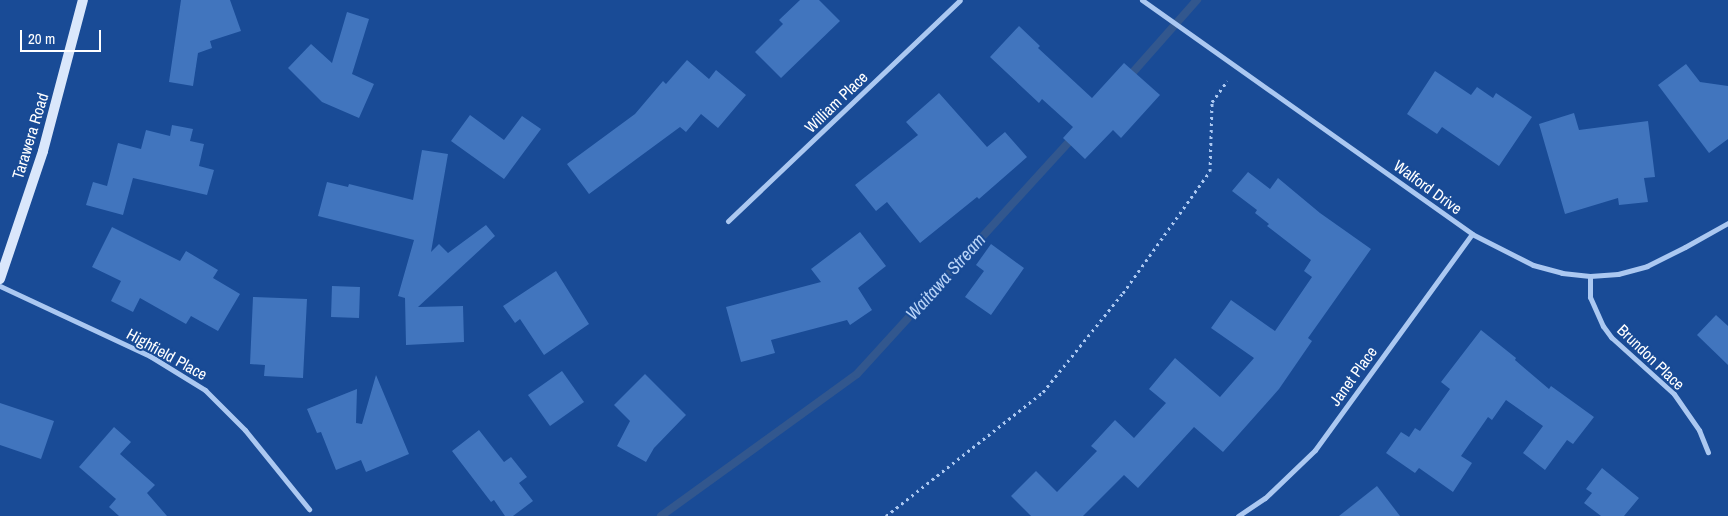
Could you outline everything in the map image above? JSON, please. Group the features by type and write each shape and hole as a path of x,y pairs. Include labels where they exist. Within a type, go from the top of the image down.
{"main road":[{"name":"Tarawera Road","path":"0,279 43,151 83,0"}],"street":[{"name":"William Place","path":"728,221 960,0"},
{"name":"Walford Drive","path":"1142,0 1472,234 1533,265 1562,273 1590,276 1618,274 1647,266 1685,248 1728,223"},
{"name":"Janet Place","path":"1238,516 1266,498 1315,450 1472,234"},
{"name":"Brundon Place","path":"1590,276 1590,297 1610,337 1674,394 1695,424 1708,452"},
{"name":"Highfield Place","path":"0,286 150,356 205,390 245,430 309,509"}],"path":[{"path":"886,516 1043,392 1123,293 1210,171 1212,102 1238,67"}],"building":[{"path":"181,0 230,0 241,31 210,41 212,48 198,53 193,86 169,82"},
{"path":"800,0 819,0 840,21 781,78 755,52 783,24 779,20"},
{"path":"347,12 369,19 352,74 374,84 359,118 322,102 288,68 311,44 332,63"},
{"path":"1019,26 1040,46 1038,48 1092,98 1124,63 1160,95 1121,138 1113,130 1085,159 1063,138 1073,127 1042,99 1039,103 990,57"},
{"path":"687,60 709,79 716,70 746,95 718,128 701,114 686,132 680,127 589,194 567,164 635,114 663,81 666,84"},
{"path":"1686,64 1700,82 1728,86 1728,139 1709,153 1658,85"},
{"path":"1435,71 1471,95 1477,87 1493,98 1496,93 1532,117 1499,166 1442,127 1437,134 1407,114"},
{"path":"939,93 987,147 1005,132 1027,157 979,199 977,197 920,243 887,202 876,211 855,185 918,135 906,122"},
{"path":"1574,113 1579,130 1648,121 1655,177 1644,178 1648,202 1619,205 1618,198 1565,214 1539,124"},
{"path":"470,115 504,140 522,116 541,129 504,179 451,141"},
{"path":"172,125 193,129 190,141 204,144 199,166 214,170 207,195 133,178 123,215 86,205 93,182 107,186 118,143 141,149 146,130 170,136"},
{"path":"422,150 448,154 431,252 439,244 448,253 486,225 495,236 418,307 463,306 464,342 406,345 405,298 398,296 414,240 318,216 327,182 348,187 349,184 413,200"},
{"path":"1248,172 1270,189 1278,178 1320,213 1371,249 1308,338 1312,341 1279,389 1223,452 1194,427 1138,488 1124,475 1083,516 1031,516 1011,496 1036,471 1057,492 1097,451 1091,446 1115,420 1134,438 1166,403 1149,389 1175,358 1220,397 1254,358 1211,328 1231,300 1275,331 1312,277 1304,271 1311,260 1267,226 1269,224 1255,213 1257,210 1232,191"},
{"path":"112,227 180,261 186,251 218,270 213,278 240,294 218,331 191,316 186,324 140,298 133,312 111,301 121,281 92,267"},
{"path":"860,232 886,266 858,288 872,310 850,325 847,320 771,340 775,353 741,362 726,307 821,282 811,269"},
{"path":"991,244 1024,268 991,315 965,297 984,271 976,265"},
{"path":"556,271 589,324 544,355 520,319 515,323 503,306"},
{"path":"332,286 360,287 359,318 331,317"},
{"path":"253,297 307,299 303,378 264,376 265,365 250,364"},
{"path":"1716,315 1728,326 1728,365 1697,335"},
{"path":"1481,330 1516,358 1515,360 1549,389 1551,386 1594,417 1573,444 1567,440 1545,470 1523,453 1543,426 1506,400 1492,420 1488,417 1461,456 1472,463 1453,492 1419,468 1415,473 1386,453 1401,432 1409,437 1415,428 1420,431 1450,389 1441,382"},
{"path":"562,371 584,402 550,426 528,395"},
{"path":"645,374 686,415 654,448 646,462 617,446 630,421 614,405"},
{"path":"376,375 409,454 366,472 361,460 336,470 321,432 317,433 307,409 357,389 356,423 362,424"},
{"path":"0,403 54,421 41,459 0,445"},
{"path":"114,427 131,442 120,454 155,485 147,493 167,516 119,516 109,507 116,499 79,467"},
{"path":"479,430 504,462 511,457 527,477 519,483 533,501 513,516 505,516 494,500 491,502 452,451"},
{"path":"1602,468 1639,498 1624,516 1601,516 1584,503 1592,493 1586,489"},
{"path":"1377,486 1400,516 1339,516"}],"waterway":[{"name":"Waitawa Stream","path":"1127,79 1197,0"},
{"name":"Waitawa Stream","path":"661,516 857,374 1075,135"}]}
